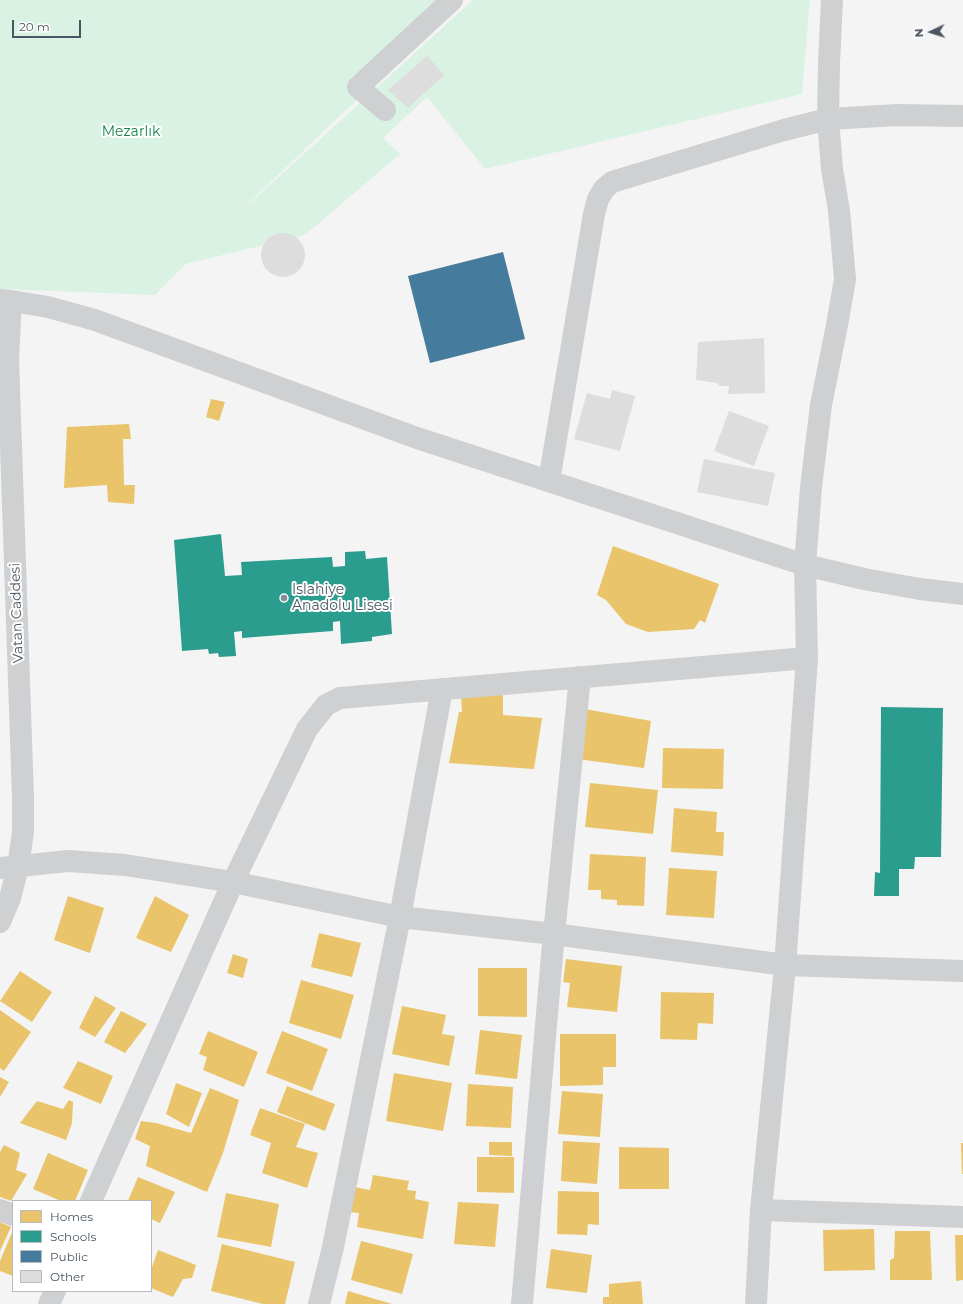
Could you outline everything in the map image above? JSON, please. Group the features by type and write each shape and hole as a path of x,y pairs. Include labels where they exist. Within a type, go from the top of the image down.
{"street":[{"path":"385,110 358,87 452,0"},
{"path":"756,1304 761,1210 785,965 807,658 805,564 811,487 821,405 837,325 844,279 839,210 832,169 828,119 832,0"},
{"path":"549,481 594,214 598,199 604,189 612,182 784,130 828,119 898,115 963,116"},
{"path":"5,301 48,307 95,320 417,438 805,564 864,579 920,589 963,594"},
{"name":"Vatan Caddesi","path":"0,922 10,898 9,867 23,832 5,301"},
{"path":"91,1200 233,882 307,729 326,705 340,698 807,658"},
{"path":"522,1304 554,934 580,677"},
{"path":"319,1304 333,1247 400,917 442,689"},
{"path":"9,867 68,861 125,865 233,882 400,917 554,934 785,965 963,970"},
{"path":"0,1210 12,1215"},
{"path":"761,1210 963,1217"},
{"path":"50,1304 55,1292"}],"green space":[{"name":"Mezarlık","path":"0,0 461,0 228,223 473,0 810,0 802,94 485,169 427,97 383,138 400,154 305,235 186,264 155,295 0,289"}],"building: Homes":[{"path":"211,399 225,402 219,421 206,417"},
{"path":"129,424 131,439 123,439 124,485 135,485 134,504 108,502 107,485 64,488 67,427"},
{"path":"613,546 719,584 705,623 700,620 694,629 648,632 626,624 606,600 597,595"},
{"path":"503,694 503,715 542,718 534,769 449,763 459,712 462,712 461,696"},
{"path":"585,709 651,721 644,768 577,759"},
{"path":"663,748 724,749 723,789 662,788"},
{"path":"590,783 658,790 653,834 585,827"},
{"path":"674,808 717,812 716,832 724,832 723,856 671,852"},
{"path":"590,854 646,857 644,906 617,905 617,900 601,899 601,890 588,890"},
{"path":"669,868 717,871 714,918 666,915"},
{"path":"68,896 104,908 90,953 54,940"},
{"path":"155,896 189,915 171,952 136,938"},
{"path":"319,933 361,943 352,977 311,967"},
{"path":"233,954 248,959 243,978 227,973"},
{"path":"566,959 622,966 617,1012 567,1007 570,983 563,982"},
{"path":"478,968 527,968 527,1017 478,1016"},
{"path":"20,971 52,992 32,1022 0,1001"},
{"path":"301,980 354,995 341,1039 289,1023"},
{"path":"661,992 714,993 713,1024 698,1023 697,1040 660,1039"},
{"path":"95,996 116,1008 95,1037 79,1028"},
{"path":"402,1006 446,1015 442,1034 455,1036 449,1066 392,1054"},
{"path":"0,1010 31,1032 4,1071 0,1068"},
{"path":"121,1011 147,1024 125,1053 104,1042"},
{"path":"480,1030 522,1035 517,1079 475,1074"},
{"path":"208,1031 258,1052 244,1087 203,1070 207,1057 199,1054"},
{"path":"282,1031 328,1049 312,1091 266,1073"},
{"path":"560,1034 616,1034 616,1067 603,1067 603,1085 560,1086"},
{"path":"78,1061 113,1076 101,1104 63,1088"},
{"path":"394,1073 452,1083 443,1131 386,1121"},
{"path":"0,1077 9,1082 0,1097"},
{"path":"176,1083 202,1093 189,1127 166,1114"},
{"path":"468,1084 513,1087 511,1128 466,1126"},
{"path":"287,1086 335,1104 325,1131 277,1112"},
{"path":"210,1088 239,1100 223,1153 207,1192 146,1166 150,1146 135,1139 141,1121 156,1123 191,1133"},
{"path":"562,1091 603,1094 600,1137 558,1134"},
{"path":"69,1100 73,1102 72,1123 66,1140 20,1123 37,1101 63,1109"},
{"path":"260,1108 305,1124 296,1147 318,1153 307,1188 262,1173 271,1143 250,1135"},
{"path":"563,1141 600,1143 597,1184 561,1181"},
{"path":"489,1142 512,1142 512,1156 489,1155"},
{"path":"961,1143 963,1143 963,1174 962,1174"},
{"path":"4,1145 20,1153 16,1170 27,1174 11,1201 0,1197 0,1152"},
{"path":"619,1147 669,1148 669,1189 619,1189"},
{"path":"48,1153 88,1170 75,1200 59,1200 33,1189"},
{"path":"477,1157 514,1157 514,1193 477,1192"},
{"path":"373,1175 409,1181 407,1190 416,1191 415,1199 429,1202 423,1239 357,1227 359,1213 350,1212 355,1187 370,1190"},
{"path":"138,1177 175,1192 160,1223 152,1219 152,1200 128,1200"},
{"path":"558,1191 599,1192 599,1225 588,1224 587,1235 557,1234"},
{"path":"226,1193 279,1204 271,1247 217,1237"},
{"path":"458,1202 499,1204 495,1247 454,1244"},
{"path":"0,1222 11,1227 0,1251"},
{"path":"874,1229 875,1270 824,1271 823,1230"},
{"path":"895,1231 930,1231 932,1280 890,1280 890,1260 894,1258"},
{"path":"12,1232 12,1276 0,1271 0,1261"},
{"path":"955,1235 963,1235 963,1280 956,1281"},
{"path":"361,1241 413,1254 402,1294 351,1280"},
{"path":"222,1244 295,1262 285,1304 263,1304 211,1291"},
{"path":"551,1249 592,1255 587,1293 546,1288"},
{"path":"158,1250 196,1265 192,1278 183,1279 173,1297 152,1288 152,1267"},
{"path":"641,1281 643,1304 603,1304 603,1297 609,1297 609,1284"},
{"path":"348,1291 392,1304 345,1304"}],"building: Schools":[{"name":"Islahiye Anadolu Lisesi","path":"221,534 225,576 242,575 241,562 332,557 333,567 345,566 345,552 365,551 366,559 387,557 392,634 372,637 372,641 341,644 340,621 333,622 333,631 242,638 242,631 234,632 236,656 219,657 218,653 209,654 208,649 182,651 174,540"},
{"path":"881,707 943,708 941,857 915,857 914,869 899,869 899,896 874,896 875,872 880,873"}],"building: Public":[{"path":"503,252 525,339 430,363 408,276"}],"building: Other":[{"path":"427,56 444,75 408,108 388,90"},
{"path":"279,233 287,233 299,239 305,251 305,259 299,271 287,277 279,277 267,271 261,259 261,251 267,239"},
{"path":"764,338 765,393 728,394 729,386 720,386 717,383 696,380 698,342"},
{"path":"612,390 635,396 620,451 574,439 587,393 610,399"},
{"path":"729,411 769,426 754,466 714,451"},
{"path":"704,459 775,473 768,506 697,492"}],"place":[{"name":"Islahiye Anadolu Lisesi","path":"284,598"}]}
